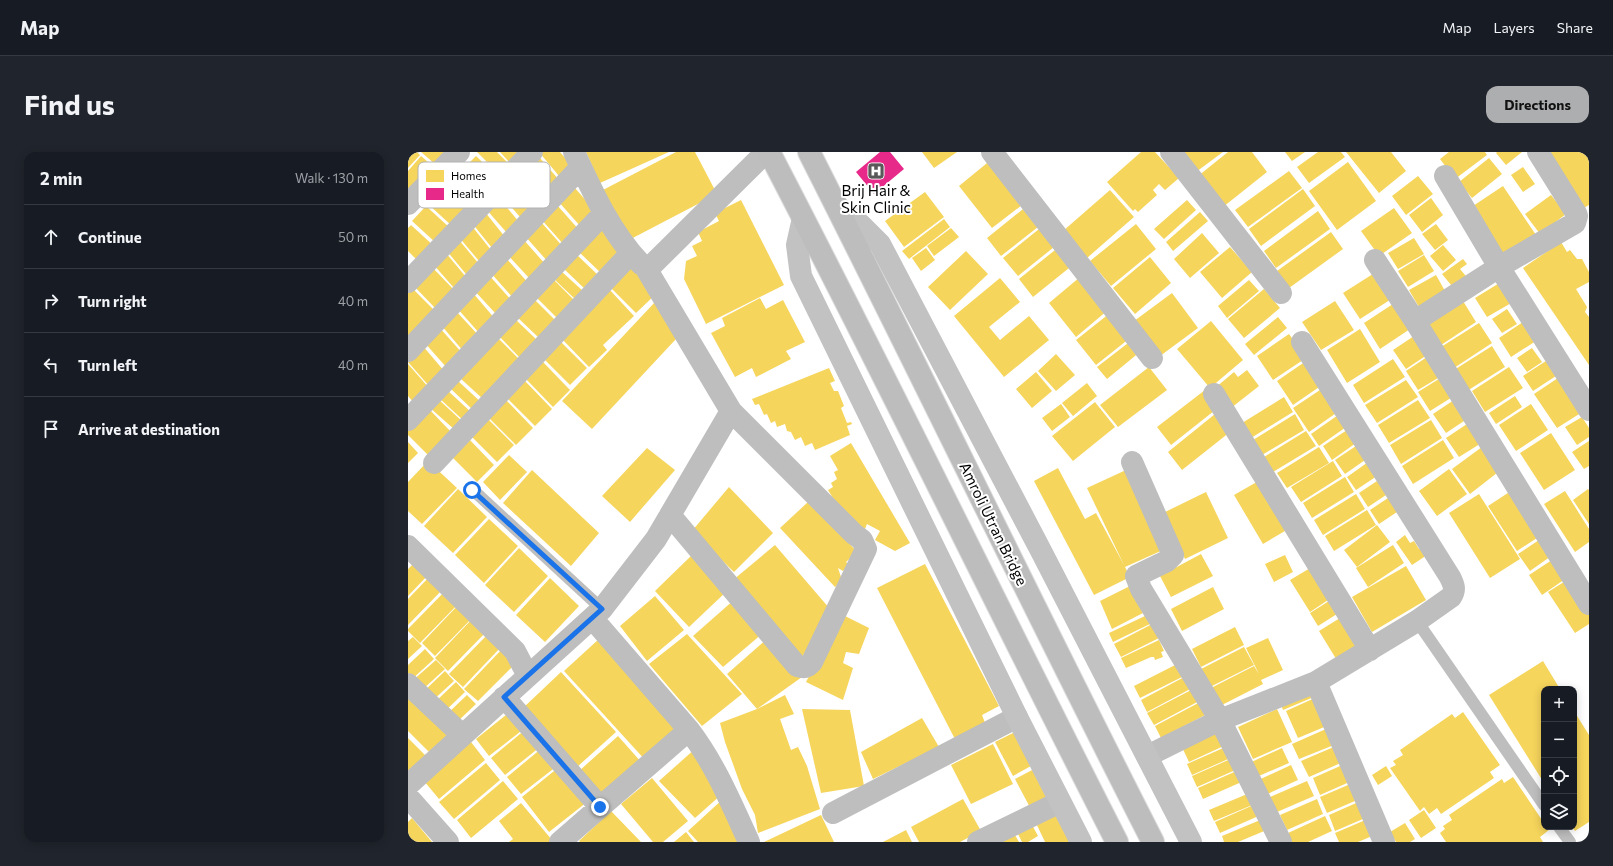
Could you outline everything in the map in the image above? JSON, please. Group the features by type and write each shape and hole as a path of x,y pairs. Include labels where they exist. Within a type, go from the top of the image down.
{"main road":[{"path":"769,152 1045,702 1117,842"},
{"name":"Amroli Utran Bridge","path":"809,152 1075,689 1153,842"},
{"path":"836,205 860,224 880,244 1191,842"},
{"path":"803,218 797,245 801,276 1017,717 1081,842"}],"street":[{"path":"449,162 459,152"},
{"path":"522,162 532,152"},
{"path":"648,270 766,152"},
{"path":"992,152 1152,358"},
{"path":"1171,152 1281,293"},
{"path":"1415,321 1499,267 1575,223 1577,216 1576,213 1538,152"},
{"path":"550,191 578,160 604,213 631,253 648,270 731,411 854,534 862,540 866,549 812,662 808,667 804,668 797,666 670,515"},
{"path":"1445,176 1499,267 1589,410"},
{"path":"408,204 418,194"},
{"path":"408,282 479,208"},
{"path":"408,351 535,208"},
{"path":"408,420 604,213"},
{"path":"434,463 631,253"},
{"path":"1375,260 1415,321 1589,604"},
{"path":"1147,756 1220,720 1316,682 1417,621 1451,597 1454,593 1454,585 1302,342"},
{"path":"1214,394 1370,650"},
{"path":"408,785 597,613 656,539 731,411"},
{"path":"1132,462 1173,555 1168,560 1136,576 1141,589 1220,720 1281,842"},
{"path":"408,546 515,651 528,676"},
{"path":"597,613 701,746 714,768 749,842"},
{"path":"1316,682 1384,842"},
{"path":"408,684 462,735"},
{"path":"504,697 600,807"},
{"path":"833,813 1017,717"},
{"path":"560,842 689,730"},
{"path":"408,797 448,842"},
{"path":"978,842 1060,802"}],"lane":[{"path":"472,490 597,613"},
{"path":"1417,621 1541,801"},
{"path":"1561,830 1570,842"}],"building: Homes":[{"path":"408,152 417,152 420,155 408,168"},
{"path":"421,152 445,152 437,162 433,162"},
{"path":"477,152 497,152 507,162 487,162"},
{"path":"500,152 521,152 511,162 509,162"},
{"path":"539,152 560,152 572,166 559,176 550,165 550,162 547,162"},
{"path":"586,152 669,152 600,183"},
{"path":"676,152 695,152 717,194 627,241 601,191"},
{"path":"922,152 957,152 934,168"},
{"path":"1141,152 1155,152 1179,178 1165,190 1159,184 1153,190 1157,195 1138,212 1135,209 1133,211 1107,182"},
{"path":"1181,152 1223,152 1196,172"},
{"path":"1228,152 1252,152 1267,172 1223,207 1198,176"},
{"path":"1285,152 1305,152 1292,161"},
{"path":"1318,152 1341,152 1345,157 1309,183 1297,167"},
{"path":"1346,152 1391,152 1406,171 1379,193"},
{"path":"1449,152 1485,152 1487,155 1455,179 1440,159"},
{"path":"1522,152 1506,165 1496,153"},
{"path":"1544,152 1589,152 1589,205 1580,210"},
{"path":"421,156 428,162 418,162 418,187 408,197 408,171"},
{"path":"476,156 482,162 470,162"},
{"path":"539,157 543,162 533,162"},
{"path":"1489,158 1502,174 1472,198 1459,182"},
{"path":"992,159 1026,202 992,228 959,186"},
{"path":"1348,162 1376,201 1337,230 1309,191"},
{"path":"1523,167 1535,184 1523,192 1511,175"},
{"path":"550,170 560,181 550,189"},
{"path":"1289,171 1302,188 1248,227 1235,210"},
{"path":"1418,176 1433,194 1406,215 1392,196"},
{"path":"1503,186 1536,235 1503,258 1470,208"},
{"path":"574,187 597,213 581,227 558,201"},
{"path":"1303,189 1315,206 1261,246 1249,229"},
{"path":"1110,190 1134,217 1087,258 1063,231"},
{"path":"925,192 944,217 904,247 885,221"},
{"path":"1551,195 1566,214 1540,234 1525,214"},
{"path":"1431,198 1443,215 1422,232 1409,215"},
{"path":"741,200 784,285 706,324 684,279 686,261 697,256 692,246 702,241 698,232 719,221 715,213"},
{"path":"1187,200 1196,210 1164,239 1154,229"},
{"path":"557,205 580,231 564,245 541,219"},
{"path":"1028,205 1043,223 1001,256 987,238"},
{"path":"424,208 428,208 450,228 436,243 412,221"},
{"path":"432,208 464,208 467,211 452,226"},
{"path":"507,208 519,222 507,233 486,209"},
{"path":"512,208 531,208 520,217"},
{"path":"1394,208 1412,233 1379,256 1361,231"},
{"path":"1318,211 1330,229 1276,268 1264,251"},
{"path":"485,212 505,237 492,248 472,223"},
{"path":"1200,212 1208,221 1173,251 1166,242"},
{"path":"944,219 950,227 909,259 902,251"},
{"path":"541,222 564,248 548,262 525,236"},
{"path":"1136,224 1156,249 1111,286 1090,261"},
{"path":"1436,224 1448,240 1435,250 1422,234"},
{"path":"411,225 435,247 420,263 408,251 408,228"},
{"path":"471,225 491,250 479,261 458,236"},
{"path":"1044,225 1059,243 1018,276 1003,258"},
{"path":"602,227 627,251 603,275 579,252"},
{"path":"951,228 959,237 934,256 927,246"},
{"path":"1331,232 1343,249 1289,288 1277,271"},
{"path":"1202,233 1219,253 1190,278 1174,259"},
{"path":"1414,238 1424,254 1398,269 1388,253"},
{"path":"523,239 546,265 530,279 506,253"},
{"path":"459,240 479,264 466,274 446,250"},
{"path":"1561,242 1567,252 1570,250 1577,259 1582,259 1589,272 1589,282 1576,289 1587,307 1585,312 1589,317 1589,365 1523,268"},
{"path":"1443,245 1456,260 1443,271 1430,256"},
{"path":"1060,246 1074,264 1033,297 1019,279"},
{"path":"1230,247 1252,272 1222,298 1200,272"},
{"path":"926,248 935,260 921,271 912,258"},
{"path":"966,251 988,274 950,310 928,287"},
{"path":"446,253 466,277 454,288 433,264"},
{"path":"576,254 599,276 586,290 563,268"},
{"path":"1424,255 1434,271 1408,287 1398,271"},
{"path":"1150,257 1171,283 1135,314 1113,288"},
{"path":"506,258 530,285 514,299 490,272"},
{"path":"1463,259 1467,264 1460,269 1470,281 1456,291 1442,274"},
{"path":"631,265 657,293 636,313 609,286"},
{"path":"431,266 455,291 436,309 412,284"},
{"path":"561,271 583,291 575,299 554,279"},
{"path":"1376,272 1393,298 1360,319 1343,293"},
{"path":"488,274 511,300 496,314 472,288"},
{"path":"1436,275 1445,291 1419,307 1409,290"},
{"path":"1080,277 1108,310 1076,337 1049,303"},
{"path":"552,278 574,300 557,318 535,296"},
{"path":"1000,278 1020,302 989,327 1000,340 1029,316 1049,340 1004,377 954,316"},
{"path":"1249,280 1259,291 1227,318 1218,306"},
{"path":"1501,282 1513,302 1487,317 1475,298"},
{"path":"411,287 436,312 408,341 408,290"},
{"path":"609,289 634,316 603,345 607,350 589,367 562,339"},
{"path":"1264,289 1280,308 1244,338 1228,319"},
{"path":"473,293 496,320 480,334 457,308"},
{"path":"1172,293 1198,328 1156,359 1130,324"},
{"path":"533,298 556,321 539,338 516,316"},
{"path":"760,298 766,309 783,300 805,342 786,351 791,359 756,377 752,368 735,377 711,333 725,326 722,318"},
{"path":"656,301 676,339 592,429 562,401"},
{"path":"1335,301 1354,330 1321,350 1302,322"},
{"path":"1463,301 1476,322 1438,347 1425,326"},
{"path":"1396,302 1413,327 1380,349 1364,323"},
{"path":"1507,309 1517,324 1502,333 1492,319"},
{"path":"456,311 480,337 464,352 441,325"},
{"path":"1110,313 1130,338 1096,365 1076,340"},
{"path":"1278,317 1287,328 1254,355 1245,344"},
{"path":"515,319 538,341 521,359 499,336"},
{"path":"1526,320 1539,339 1511,357 1499,338"},
{"path":"1211,321 1243,360 1210,388 1177,349"},
{"path":"1479,323 1492,343 1454,368 1441,347"},
{"path":"439,327 463,354 447,368 424,342"},
{"path":"1360,329 1380,362 1347,383 1327,350"},
{"path":"1289,334 1306,358 1273,380 1257,356"},
{"path":"1417,334 1430,353 1406,369 1393,350"},
{"path":"498,338 520,360 483,399 460,378"},
{"path":"1132,340 1141,351 1107,379 1097,367"},
{"path":"560,341 587,368 570,385 543,358"},
{"path":"422,345 445,372 429,386 408,362 408,358"},
{"path":"1492,346 1505,367 1467,391 1454,370"},
{"path":"1532,348 1542,362 1527,372 1517,358"},
{"path":"1056,354 1075,375 1056,391 1038,371"},
{"path":"1430,355 1443,375 1418,390 1406,371"},
{"path":"1309,359 1325,383 1293,405 1277,381"},
{"path":"1393,359 1405,377 1364,403 1353,385"},
{"path":"1549,359 1559,374 1533,391 1523,376"},
{"path":"543,362 570,390 553,407 526,379"},
{"path":"408,364 430,389 414,403 408,396"},
{"path":"1149,367 1167,390 1118,427 1100,405"},
{"path":"1509,367 1523,388 1485,412 1472,391"},
{"path":"829,368 835,381 830,383 834,391 838,391 844,406 841,408 847,423 851,422 852,424 847,426 850,435 815,450 812,443 805,446 801,437 795,440 791,432 787,431 785,424 777,427 775,421 771,423 767,414 764,415 759,404 755,405 752,399"},
{"path":"1247,370 1259,386 1231,408 1215,388 1234,372 1238,377"},
{"path":"1036,372 1052,391 1032,408 1016,389"},
{"path":"1561,376 1584,411 1557,428 1534,394"},
{"path":"1442,377 1454,396 1430,411 1418,392"},
{"path":"457,380 483,404 475,412 450,388"},
{"path":"1406,380 1418,397 1377,423 1365,405"},
{"path":"525,381 552,409 535,426 508,399"},
{"path":"1087,383 1097,396 1073,416 1062,403"},
{"path":"1326,386 1342,409 1309,432 1293,408"},
{"path":"446,389 472,413 464,421 438,397"},
{"path":"1205,390 1219,407 1171,445 1157,427"},
{"path":"1515,396 1522,407 1496,424 1489,413"},
{"path":"1284,397 1293,412 1251,438 1242,423"},
{"path":"437,398 463,422 455,430 429,407"},
{"path":"1457,398 1470,417 1446,433 1433,414"},
{"path":"506,400 533,428 516,445 489,418"},
{"path":"1418,400 1430,418 1389,443 1378,425"},
{"path":"1095,402 1115,427 1073,461 1052,436"},
{"path":"1061,404 1070,417 1052,431 1042,418"},
{"path":"1531,404 1548,430 1516,451 1499,425"},
{"path":"428,408 452,433 429,456 408,435 408,429"},
{"path":"1341,413 1349,425 1319,446 1311,434"},
{"path":"1215,414 1230,432 1182,470 1168,452"},
{"path":"1295,414 1304,430 1262,455 1253,440"},
{"path":"1582,417 1589,428 1589,437 1577,445 1565,427"},
{"path":"487,418 514,445 497,462 470,435"},
{"path":"1431,420 1442,438 1401,464 1390,445"},
{"path":"1470,422 1483,442 1459,457 1446,438"},
{"path":"1347,430 1356,443 1332,460 1323,446"},
{"path":"1306,431 1316,446 1273,472 1264,457"},
{"path":"1551,433 1575,470 1544,490 1520,453"},
{"path":"467,437 494,465 477,482 449,454"},
{"path":"1443,440 1454,458 1413,484 1402,466"},
{"path":"1589,441 1589,466 1584,469 1572,452"},
{"path":"408,442 418,453 408,463"},
{"path":"851,443 910,543 895,551 875,540 880,531 867,524 865,529 846,519 828,490 833,487 831,483 837,479 834,472 838,470 830,456"},
{"path":"1359,444 1368,458 1345,474 1335,460"},
{"path":"1486,444 1502,469 1470,494 1452,469"},
{"path":"1319,447 1329,463 1287,488 1277,473"},
{"path":"647,448 675,470 630,522 602,496"},
{"path":"509,455 527,472 500,500 483,482"},
{"path":"1371,460 1380,474 1356,490 1347,477"},
{"path":"428,461 457,488 422,524 408,511 408,482"},
{"path":"1333,461 1342,476 1301,502 1291,487"},
{"path":"1058,468 1085,519 1096,513 1124,565 1087,488 1126,470 1163,550 1125,567 1130,577 1094,595 1034,481"},
{"path":"1449,469 1467,494 1437,516 1419,491"},
{"path":"532,470 599,533 571,566 503,503"},
{"path":"1345,477 1354,492 1312,518 1303,503"},
{"path":"1383,477 1392,491 1368,507 1359,493"},
{"path":"1262,479 1290,528 1263,544 1234,495"},
{"path":"729,487 773,533 734,572 692,531"},
{"path":"458,489 487,517 453,553 424,526"},
{"path":"1514,489 1543,534 1517,551 1488,506"},
{"path":"1588,489 1589,490 1589,524 1573,500"},
{"path":"1565,491 1589,529 1589,542 1575,552 1544,504"},
{"path":"1206,492 1228,538 1185,559 1163,513"},
{"path":"1356,494 1365,509 1323,535 1314,520"},
{"path":"1394,494 1403,508 1379,524 1370,510"},
{"path":"1479,494 1520,559 1490,578 1449,513"},
{"path":"808,502 817,508 857,552 846,562 849,565 843,571 838,568 842,580 835,587 780,528"},
{"path":"1367,510 1376,525 1334,551 1325,536"},
{"path":"489,519 518,546 484,583 455,555"},
{"path":"1377,525 1390,542 1357,567 1344,550"},
{"path":"1405,535 1410,543 1414,541 1419,549 1424,546 1430,553 1412,565 1396,542"},
{"path":"1542,538 1554,554 1530,571 1518,554"},
{"path":"775,545 830,609 801,659 733,580"},
{"path":"1393,545 1404,563 1368,587 1356,568"},
{"path":"519,548 548,576 514,612 485,585"},
{"path":"1201,554 1213,576 1171,597 1160,576"},
{"path":"692,555 727,591 689,627 655,591"},
{"path":"1285,555 1293,572 1274,582 1265,564"},
{"path":"1555,558 1568,577 1542,595 1529,575"},
{"path":"417,560 430,573 408,596 408,569"},
{"path":"925,564 999,706 982,715 987,728 957,743 877,588"},
{"path":"1406,566 1426,600 1372,632 1352,597"},
{"path":"1312,567 1331,598 1310,612 1290,580"},
{"path":"431,575 444,588 408,625 408,599"},
{"path":"550,578 579,606 545,642 516,615"},
{"path":"1567,580 1589,613 1589,624 1575,633 1548,592"},
{"path":"1130,586 1143,613 1112,629 1100,601"},
{"path":"1213,587 1224,609 1182,631 1171,609"},
{"path":"447,589 460,602 420,643 408,631 408,629"},
{"path":"655,596 684,630 647,661 620,626"},
{"path":"735,599 763,633 723,667 693,636"},
{"path":"1329,601 1337,614 1318,626 1310,613"},
{"path":"461,602 475,615 435,656 422,643"},
{"path":"841,614 869,628 859,654 846,652 843,663 853,668 843,700 806,682"},
{"path":"1147,615 1152,623 1113,642 1109,633"},
{"path":"474,617 488,630 448,671 435,658"},
{"path":"1340,618 1360,649 1338,662 1319,631"},
{"path":"1154,623 1161,637 1121,657 1114,644"},
{"path":"1235,627 1244,645 1201,667 1192,649"},
{"path":"489,633 502,646 463,687 449,674"},
{"path":"687,634 742,694 702,726 649,664"},
{"path":"413,637 422,646 408,659 408,641"},
{"path":"769,637 802,677 757,709 727,674"},
{"path":"600,638 683,729 647,762 564,671"},
{"path":"1268,638 1283,670 1261,680 1263,684 1220,706 1211,688 1254,666 1259,674 1246,648"},
{"path":"1159,640 1164,651 1161,652 1163,657 1155,660 1154,657 1151,657 1126,668 1121,658"},
{"path":"504,647 518,661 478,701 464,689"},
{"path":"1244,647 1254,665 1210,687 1201,669"},
{"path":"425,649 434,659 410,681 408,678 408,665"},
{"path":"436,660 445,669 421,691 412,681"},
{"path":"1543,661 1558,686 1541,686 1541,778 1489,695"},
{"path":"1181,662 1188,674 1140,698 1134,686"},
{"path":"445,671 454,681 431,702 422,693"},
{"path":"561,672 616,732 577,767 523,708"},
{"path":"1188,675 1194,687 1147,712 1141,700"},
{"path":"456,682 465,692 443,713 433,704"},
{"path":"1195,688 1201,700 1154,725 1147,713"},
{"path":"1312,688 1316,696 1283,710 1280,701"},
{"path":"408,691 450,732 430,753 408,731"},
{"path":"467,695 476,704 456,723 447,714"},
{"path":"785,695 794,714 780,719 791,750 798,747 807,766 820,809 758,833 755,815 742,789 725,742 720,723 757,709"},
{"path":"1317,697 1329,725 1298,738 1286,711"},
{"path":"1202,701 1209,713 1161,738 1155,726"},
{"path":"802,709 850,710 864,786 821,793"},
{"path":"1277,709 1292,742 1253,759 1238,727"},
{"path":"511,711 525,728 489,756 476,739"},
{"path":"1463,712 1500,765 1490,772 1494,778 1441,814 1437,808 1429,814 1424,807 1420,811 1390,768 1396,765 1393,761 1403,755 1400,750 1452,714 1455,718"},
{"path":"1577,716 1589,735 1589,822 1577,830"},
{"path":"922,718 939,747 873,779 861,752"},
{"path":"1220,727 1228,744 1189,762 1181,745"},
{"path":"526,729 540,747 505,775 491,758"},
{"path":"1326,729 1334,745 1299,759 1292,744"},
{"path":"1015,732 1031,766 1013,776 995,742"},
{"path":"618,736 642,763 601,799 578,772"},
{"path":"408,738 427,757 408,775"},
{"path":"471,742 485,760 439,799 424,781"},
{"path":"993,744 1013,784 971,804 951,765"},
{"path":"1230,745 1235,756 1192,775 1187,764"},
{"path":"1336,746 1343,762 1309,777 1301,761"},
{"path":"542,748 557,766 521,794 507,777"},
{"path":"696,748 722,794 695,818 659,781"},
{"path":"1282,748 1289,763 1252,779 1245,765"},
{"path":"1235,757 1240,768 1197,787 1192,776"},
{"path":"486,763 500,780 454,819 439,802"},
{"path":"1347,763 1354,780 1320,795 1313,778"},
{"path":"1291,765 1298,780 1261,797 1254,782"},
{"path":"1386,766 1392,776 1378,785 1372,775"},
{"path":"559,767 587,802 549,832 522,797"},
{"path":"1034,769 1051,803 1033,813 1015,779"},
{"path":"1241,769 1246,780 1203,799 1198,788"},
{"path":"1513,777 1541,819 1541,830 1549,830 1540,837 1543,842 1446,842 1440,833 1445,829 1443,826 1452,820 1449,815 1502,779 1504,783"},
{"path":"652,778 688,821 663,842 653,842 621,804"},
{"path":"503,781 518,799 471,838 457,820"},
{"path":"1307,781 1314,796 1277,812 1270,797"},
{"path":"1355,782 1362,798 1327,813 1320,797"},
{"path":"1252,792 1257,803 1214,821 1209,810"},
{"path":"723,799 742,842 698,842 688,831"},
{"path":"963,799 981,831 960,842 919,842 911,827"},
{"path":"1317,799 1323,814 1287,830 1280,815"},
{"path":"1363,800 1370,816 1335,831 1329,815"},
{"path":"521,803 552,840 550,842 509,842 513,839 499,821"},
{"path":"1258,803 1263,814 1220,833 1215,822"},
{"path":"1060,809 1075,842 1045,842 1035,821"},
{"path":"1424,810 1436,828 1421,838 1409,820"},
{"path":"611,811 641,842 579,841"},
{"path":"821,815 834,842 764,842"},
{"path":"1325,816 1332,831 1308,842 1292,842 1288,833"},
{"path":"412,818 432,842 408,842 408,822"},
{"path":"1265,818 1269,829 1238,842 1224,842 1222,836"},
{"path":"1370,818 1377,834 1358,842 1339,842 1335,833"},
{"path":"1031,823 1038,836 1028,842 1022,842 1016,830"},
{"path":"1405,823 1415,839 1410,842 1396,842 1390,832"},
{"path":"906,830 912,842 883,842"},
{"path":"1012,830 1019,842 993,842"},
{"path":"686,832 694,842 674,842"}],"building: Health":[{"path":"880,152 890,152 904,169 874,194 856,172"}],"place":[{"name":"Brij Hair & Skin Clinic","path":"876,171"}],"route":[{"path":"472,490 602,609 504,697 600,807"}]}
